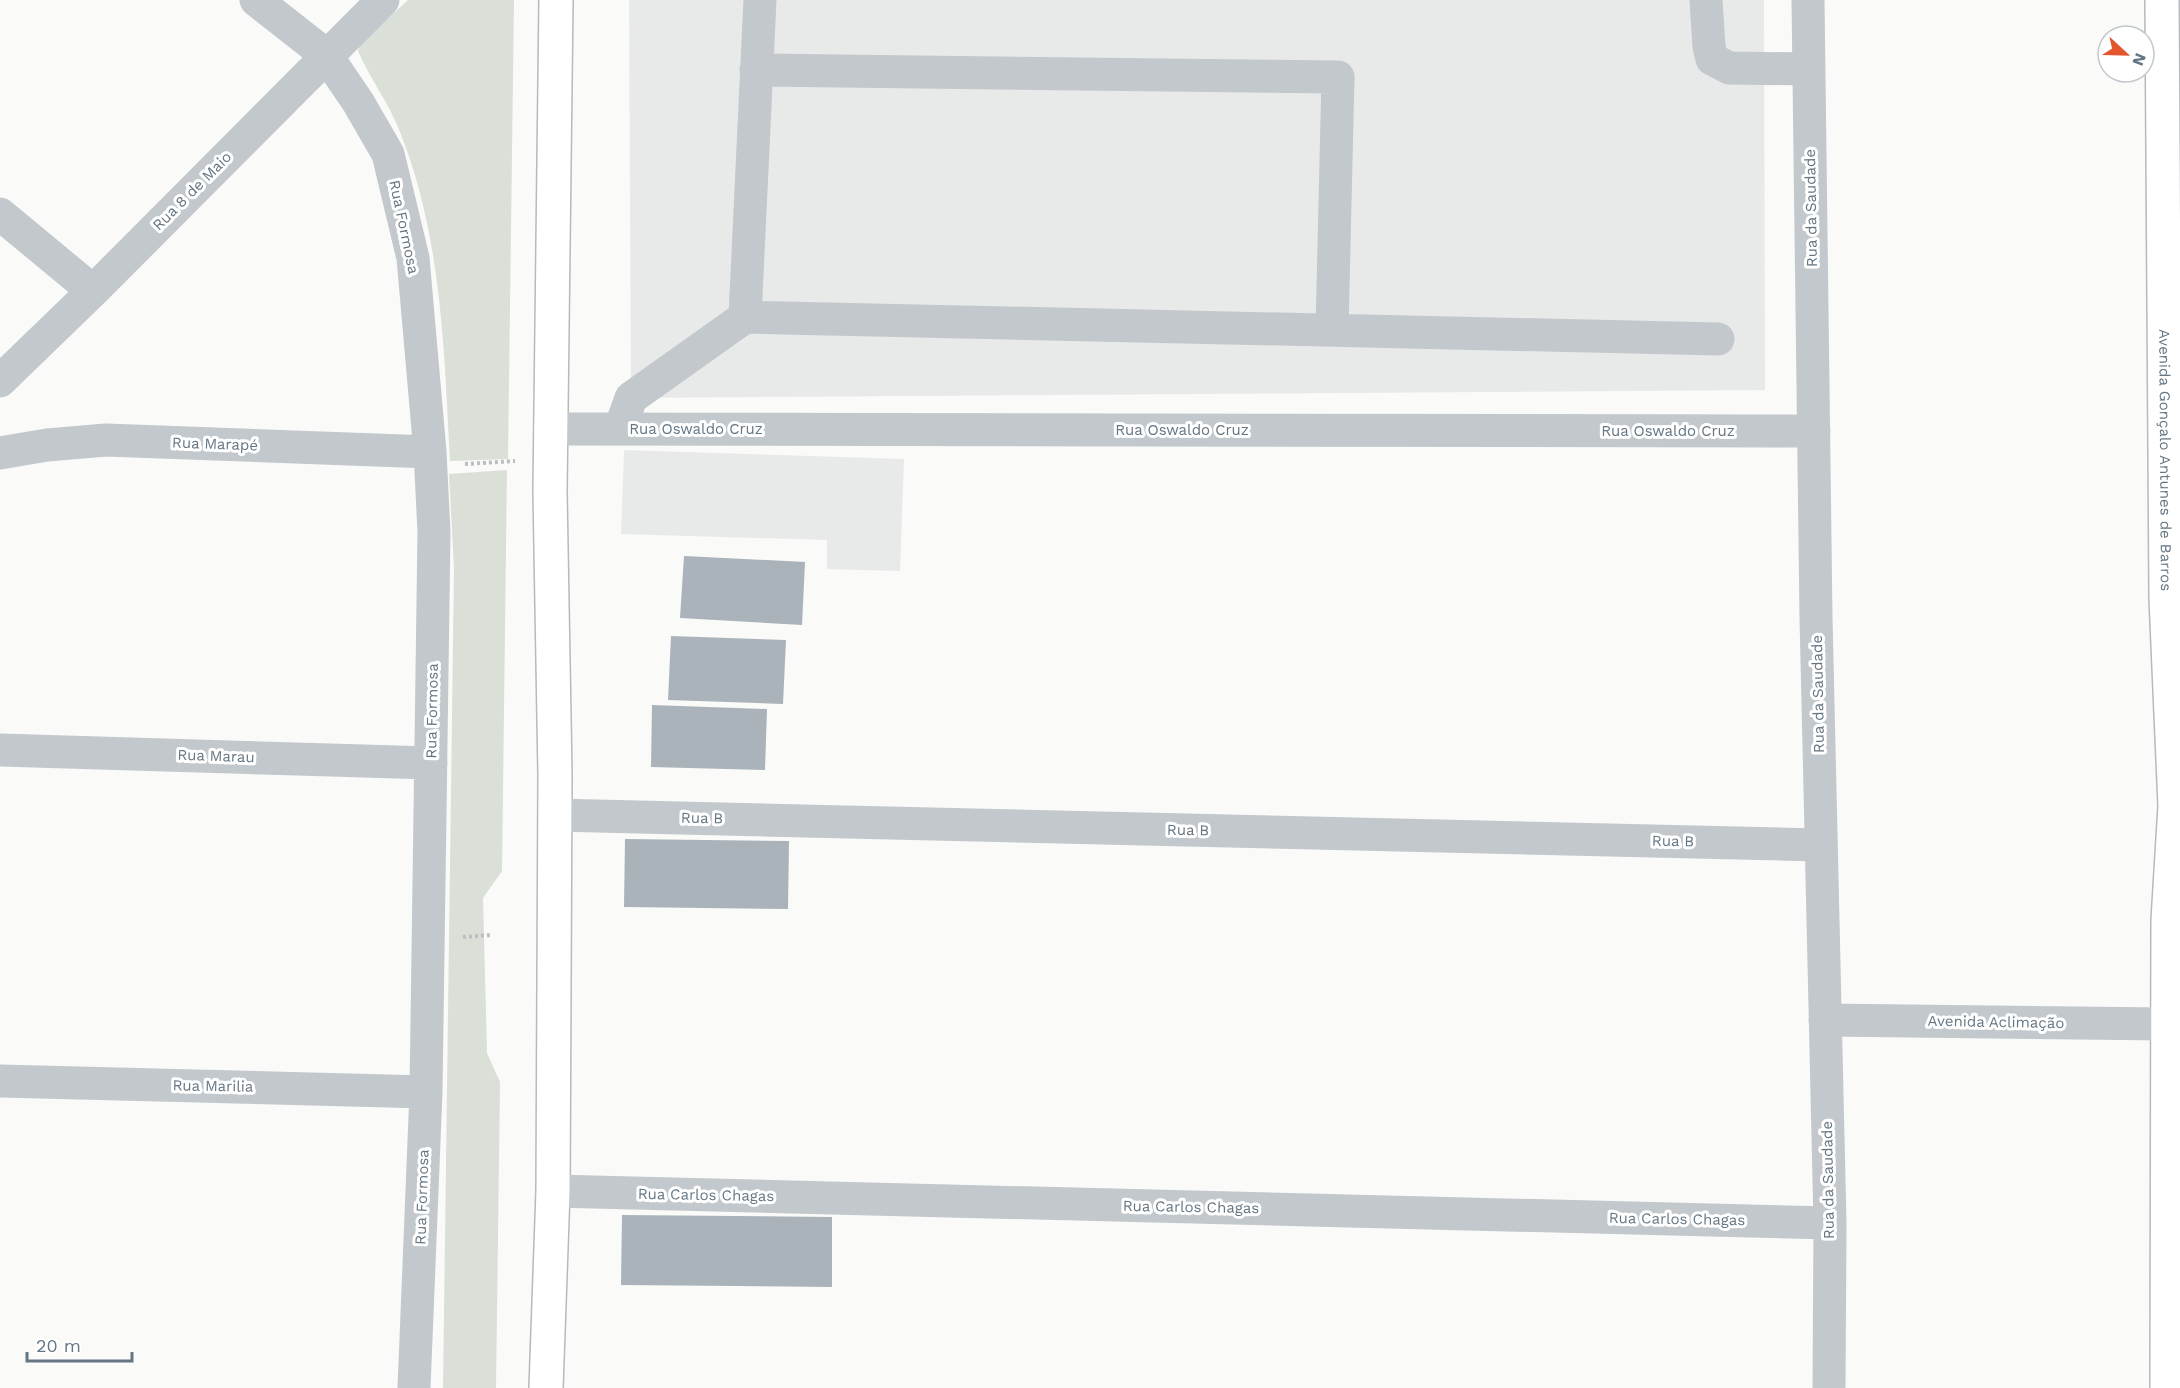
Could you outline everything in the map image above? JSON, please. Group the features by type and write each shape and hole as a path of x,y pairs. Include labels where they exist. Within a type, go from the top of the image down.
{"main road":[{"path":"546,1388 553,1191 555,815 550,429 556,0"},
{"name":"Avenida Gonçalo Antunes de Barros","path":"2162,0 2166,598 2177,805 2168,920 2167,1024 2174,1328 2167,1388"}],"street":[{"name":"Rua Formosa","path":"256,0 326,55 358,102 388,154 413,258 444,458 434,532 426,1092 414,1388"},
{"name":"Rua 8 de Maio","path":"0,381 383,0"},
{"path":"745,317 760,0"},
{"path":"1706,0 1708,47 1712,59 1729,68 1809,69"},
{"name":"Rua da Saudade","path":"1808,0 1820,845 1830,1222 1830,1388"},
{"path":"756,70 1338,77 1332,330"},
{"path":"0,214 93,291"},
{"path":"620,429 631,398 745,317 1718,339"},
{"name":"Rua Oswaldo Cruz","path":"550,429 1814,431"},
{"name":"Rua Marapé","path":"0,453 46,445 106,440 444,458"},
{"name":"Rua Marau","path":"0,750 432,763"},
{"name":"Rua B","path":"555,815 1820,845"},
{"name":"Avenida Aclimação","path":"1825,1020 2167,1024"},
{"name":"Rua Marilia","path":"0,1081 426,1092"},
{"name":"Rua Carlos Chagas","path":"553,1191 1830,1222"}],"path":[{"path":"444,458 515,461"}],"shaded area":[{"path":"408,0 514,0 508,459 450,461 443,336 433,253 425,212 400,132 358,51 360,44"},
{"path":"629,0 1764,0 1765,390 631,398"},
{"path":"624,450 904,459 900,571 827,569 827,540 621,534"},
{"path":"507,470 502,871 483,898 487,1053 500,1082 496,1388 443,1388 454,568 449,474"}],"building":[{"path":"684,556 805,562 802,625 680,618"},
{"path":"671,636 786,640 783,704 668,700"},
{"path":"652,705 767,709 765,770 651,767"},
{"path":"625,839 789,841 788,909 624,907"},
{"path":"622,1215 832,1217 832,1287 621,1285"}]}
